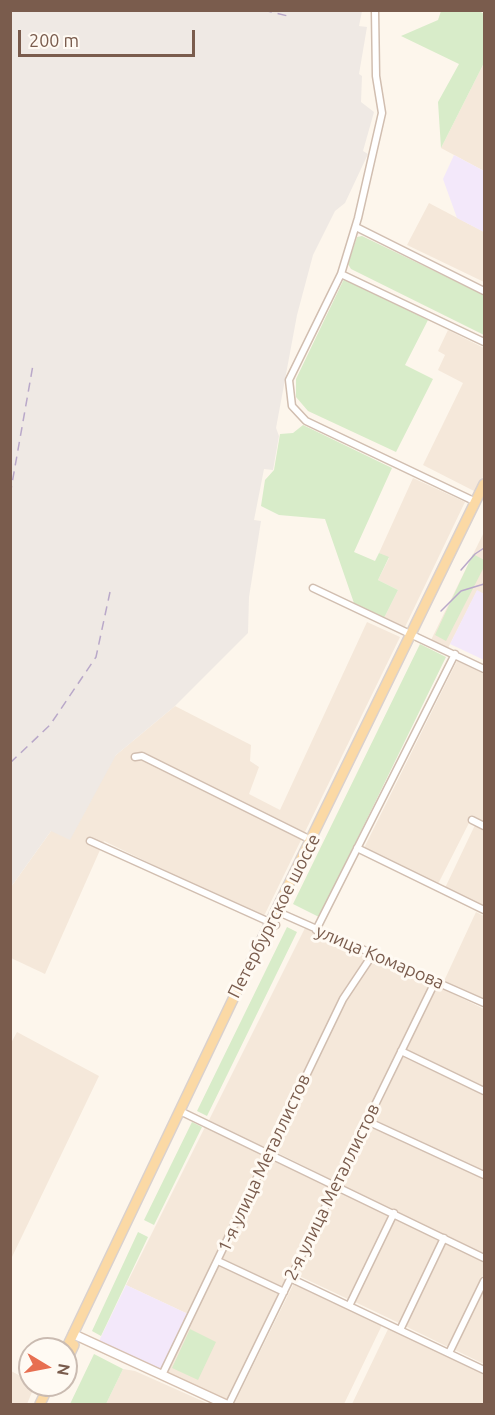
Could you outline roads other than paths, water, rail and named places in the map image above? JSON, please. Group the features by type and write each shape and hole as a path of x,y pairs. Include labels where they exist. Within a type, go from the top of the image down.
{"main road":[{"name":"Петербургское шоссе","path":"76,1335 273,924 481,501 484,484"},
{"name":"Петербургское шоссе","path":"76,1335 273,924"}],"street":[{"path":"375,10 376,76 382,113 356,227 341,274 292,371 289,393 295,412 308,422 481,501"},
{"path":"356,227 484,291"},
{"path":"341,274 484,342"},
{"path":"313,588 484,669"},
{"path":"316,930 455,654"},
{"path":"135,757 142,756 315,842"},
{"path":"472,820 484,826"},
{"path":"90,841 273,924"},
{"path":"357,848 484,910"},
{"name":"улица Комарова","path":"279,912 484,1003"},
{"name":"1-я улица Металлистов","path":"162,1375 343,999 373,954"},
{"name":"2-я улица Металлистов","path":"227,1404 436,980"},
{"path":"401,1051 484,1091"},
{"path":"184,1113 484,1258"},
{"path":"367,1121 484,1175"},
{"path":"349,1306 394,1213"},
{"path":"400,1330 444,1238"},
{"path":"218,1261 284,1292"},
{"path":"291,1278 484,1370"},
{"path":"449,1353 484,1281"},
{"path":"76,1335 227,1404"}],"tram line":[{"path":"461,570 475,554 484,548"},
{"path":"441,611 461,591 484,584"}],"railway":[{"path":"263,10 292,17"},
{"path":"10,495 33,365"},
{"path":"10,763 50,725 96,657 110,592"}]}
